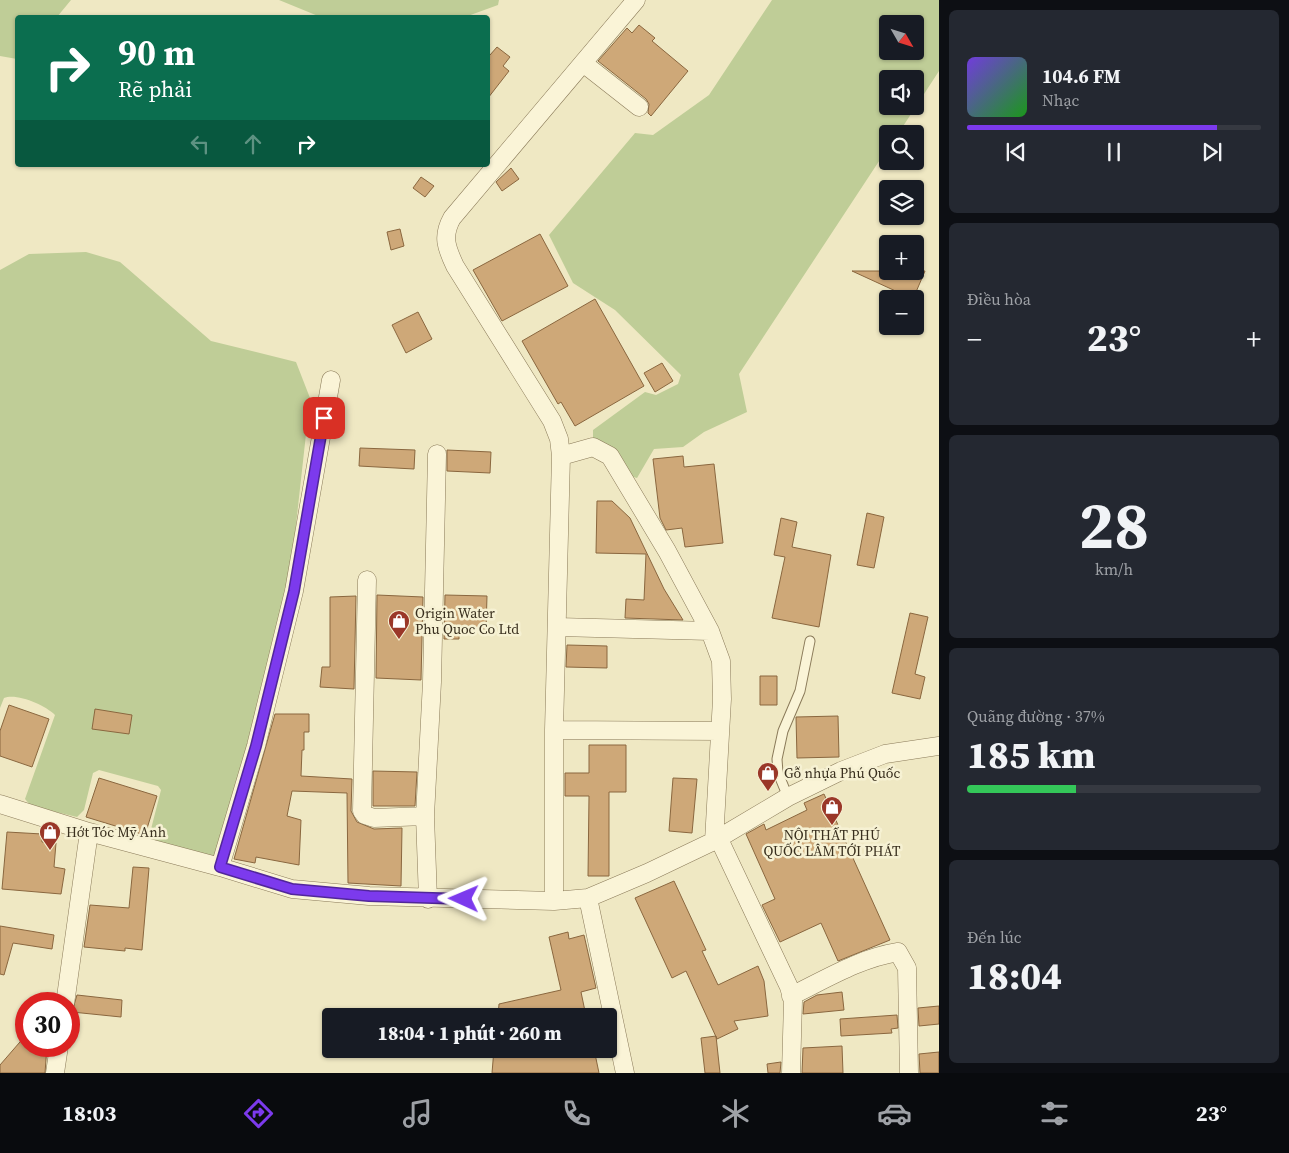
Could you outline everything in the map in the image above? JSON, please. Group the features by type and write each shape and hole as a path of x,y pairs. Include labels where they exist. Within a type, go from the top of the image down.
{"street":[{"path":"554,900 554,730 561,456 552,421 455,266 446,248 445,231 452,218 636,0"},
{"path":"583,63 638,107"},
{"path":"220,867 256,746 294,591 331,380"},
{"path":"561,456 593,447 610,456 667,551 710,631 720,661 720,731 716,839 791,996 791,1073"},
{"path":"428,899 425,816 432,682 437,454"},
{"path":"367,580 362,811 365,815 374,818 425,816"},
{"path":"558,627 710,631"},
{"path":"554,730 720,731"},
{"path":"0,804 89,832 220,867 292,889 428,899 554,900 588,898 647,873 716,839 788,797 841,771 885,754 939,746"},
{"path":"67,992 89,832"},
{"path":"588,898 625,1073"},
{"path":"791,996 878,955 898,952 907,968 909,1073"},
{"path":"55,1073 57,1057"}],"lane":[{"path":"788,797 778,773 776,760 783,731 800,691 810,641"}],"green space":[{"path":"0,0 71,0 59,15 15,15 15,59 0,56"},
{"path":"279,0 499,0 498,5 470,15 316,15"},
{"path":"772,0 939,0 939,71 924,94 924,70 879,70 879,115 910,115 904,125 879,125 879,161 739,374 747,412 704,432 683,447 654,449 637,478 630,476 593,441 593,430 645,392 656,395 678,384 681,375 615,310 573,283 549,235 635,133 653,135 709,95"},
{"path":"86,252 120,262 211,341 296,362 310,398 289,588 219,858 152,842 149,837 161,790 158,786 99,770 93,773 84,810 77,817 31,806 25,799 55,715 38,704 16,697 4,698 0,708 0,270 29,254"}],"building":[{"path":"639,25 655,38 652,41 688,71 651,116 648,113 649,104 646,99 598,61 627,28 632,33"},
{"path":"497,47 510,57 503,66 509,71 490,95 490,55"},
{"path":"511,168 519,179 502,191 496,182"},
{"path":"421,177 434,186 425,197 413,188"},
{"path":"400,229 404,246 391,250 387,232"},
{"path":"540,234 568,286 502,321 473,270"},
{"path":"852,271 879,271 879,280 921,280 917,290 893,290"},
{"path":"595,299 644,386 575,426 561,402 558,404 522,341"},
{"path":"418,312 432,339 406,353 392,325"},
{"path":"662,363 673,381 655,392 644,373"},
{"path":"360,448 415,450 414,469 359,466"},
{"path":"447,450 491,452 490,473 447,471"},
{"path":"683,456 684,467 714,464 723,543 685,547 682,528 666,530 660,518 653,459"},
{"path":"597,501 612,501 630,518 664,589 683,620 625,618 626,599 644,600 646,554 596,553"},
{"path":"867,513 884,517 874,568 857,565"},
{"path":"781,518 797,522 792,547 831,555 819,627 772,618 785,557 774,555"},
{"path":"377,595 423,597 421,680 376,678"},
{"path":"445,595 487,596 486,629 459,629 459,639 444,639"},
{"path":"356,596 354,689 320,687 322,667 330,667 330,597"},
{"path":"910,613 928,617 915,674 925,677 920,699 892,693"},
{"path":"567,645 607,646 607,668 566,667"},
{"path":"760,676 777,676 777,705 760,705"},
{"path":"9,705 49,719 32,767 0,756 0,731"},
{"path":"95,709 132,715 129,734 92,729"},
{"path":"275,714 309,714 309,732 304,732 301,776 352,779 351,811 357,822 374,829 402,828 401,886 348,883 347,793 292,791 287,816 301,820 299,865 256,857 255,863 234,859"},
{"path":"838,716 839,757 797,758 796,717"},
{"path":"589,745 626,745 626,792 609,792 609,876 588,876 589,796 565,796 565,773 589,773"},
{"path":"373,771 417,772 415,806 373,806"},
{"path":"99,778 157,796 145,835 86,817"},
{"path":"673,778 697,779 692,833 669,831"},
{"path":"824,794 890,940 838,961 821,923 780,942 762,905 775,899 746,834 764,824 766,830 807,810 804,803"},
{"path":"7,832 42,834 42,842 56,843 54,867 65,869 61,894 2,889"},
{"path":"133,867 149,868 142,950 125,948 125,951 84,947 90,905 129,908"},
{"path":"674,881 706,950 702,951 718,985 758,966 764,981 768,1016 734,1021 738,1029 717,1039 686,971 672,978 635,898"},
{"path":"0,926 54,935 52,949 13,943 4,975 0,974"},
{"path":"568,932 569,939 584,935 596,988 581,992 584,1008 499,1008 499,1004 561,990 549,937"},
{"path":"842,992 844,1010 803,1014 804,1002 817,995"},
{"path":"80,995 122,1000 121,1017 80,1013"},
{"path":"939,1006 939,1024 919,1026 918,1008"},
{"path":"897,1015 898,1028 891,1029 892,1033 841,1036 840,1019"},
{"path":"716,1036 720,1073 705,1073 701,1038"},
{"path":"842,1046 843,1073 802,1073 803,1048"},
{"path":"15,1048 15,1057 46,1057 45,1073 0,1073 0,1065"},
{"path":"939,1052 939,1073 920,1073 919,1054"},
{"path":"493,1058 596,1058 599,1073 492,1073"},
{"path":"781,1062 780,1073 768,1073 767,1064"}],"place":[{"name":"Origin Water Phu Quoc Co Ltd","path":"399,640"},
{"name":"Gỗ nhựa Phú Quốc","path":"768,792"},
{"name":"NỘI THẤT PHÚ QUỐC LÂM TỚI PHÁT","path":"832,826"},
{"name":"Hớt Tóc Mỹ Anh","path":"50,851"}],"route":[{"path":"324,418 294,591 256,746 220,867 292,889 369,896 464,899"}]}
